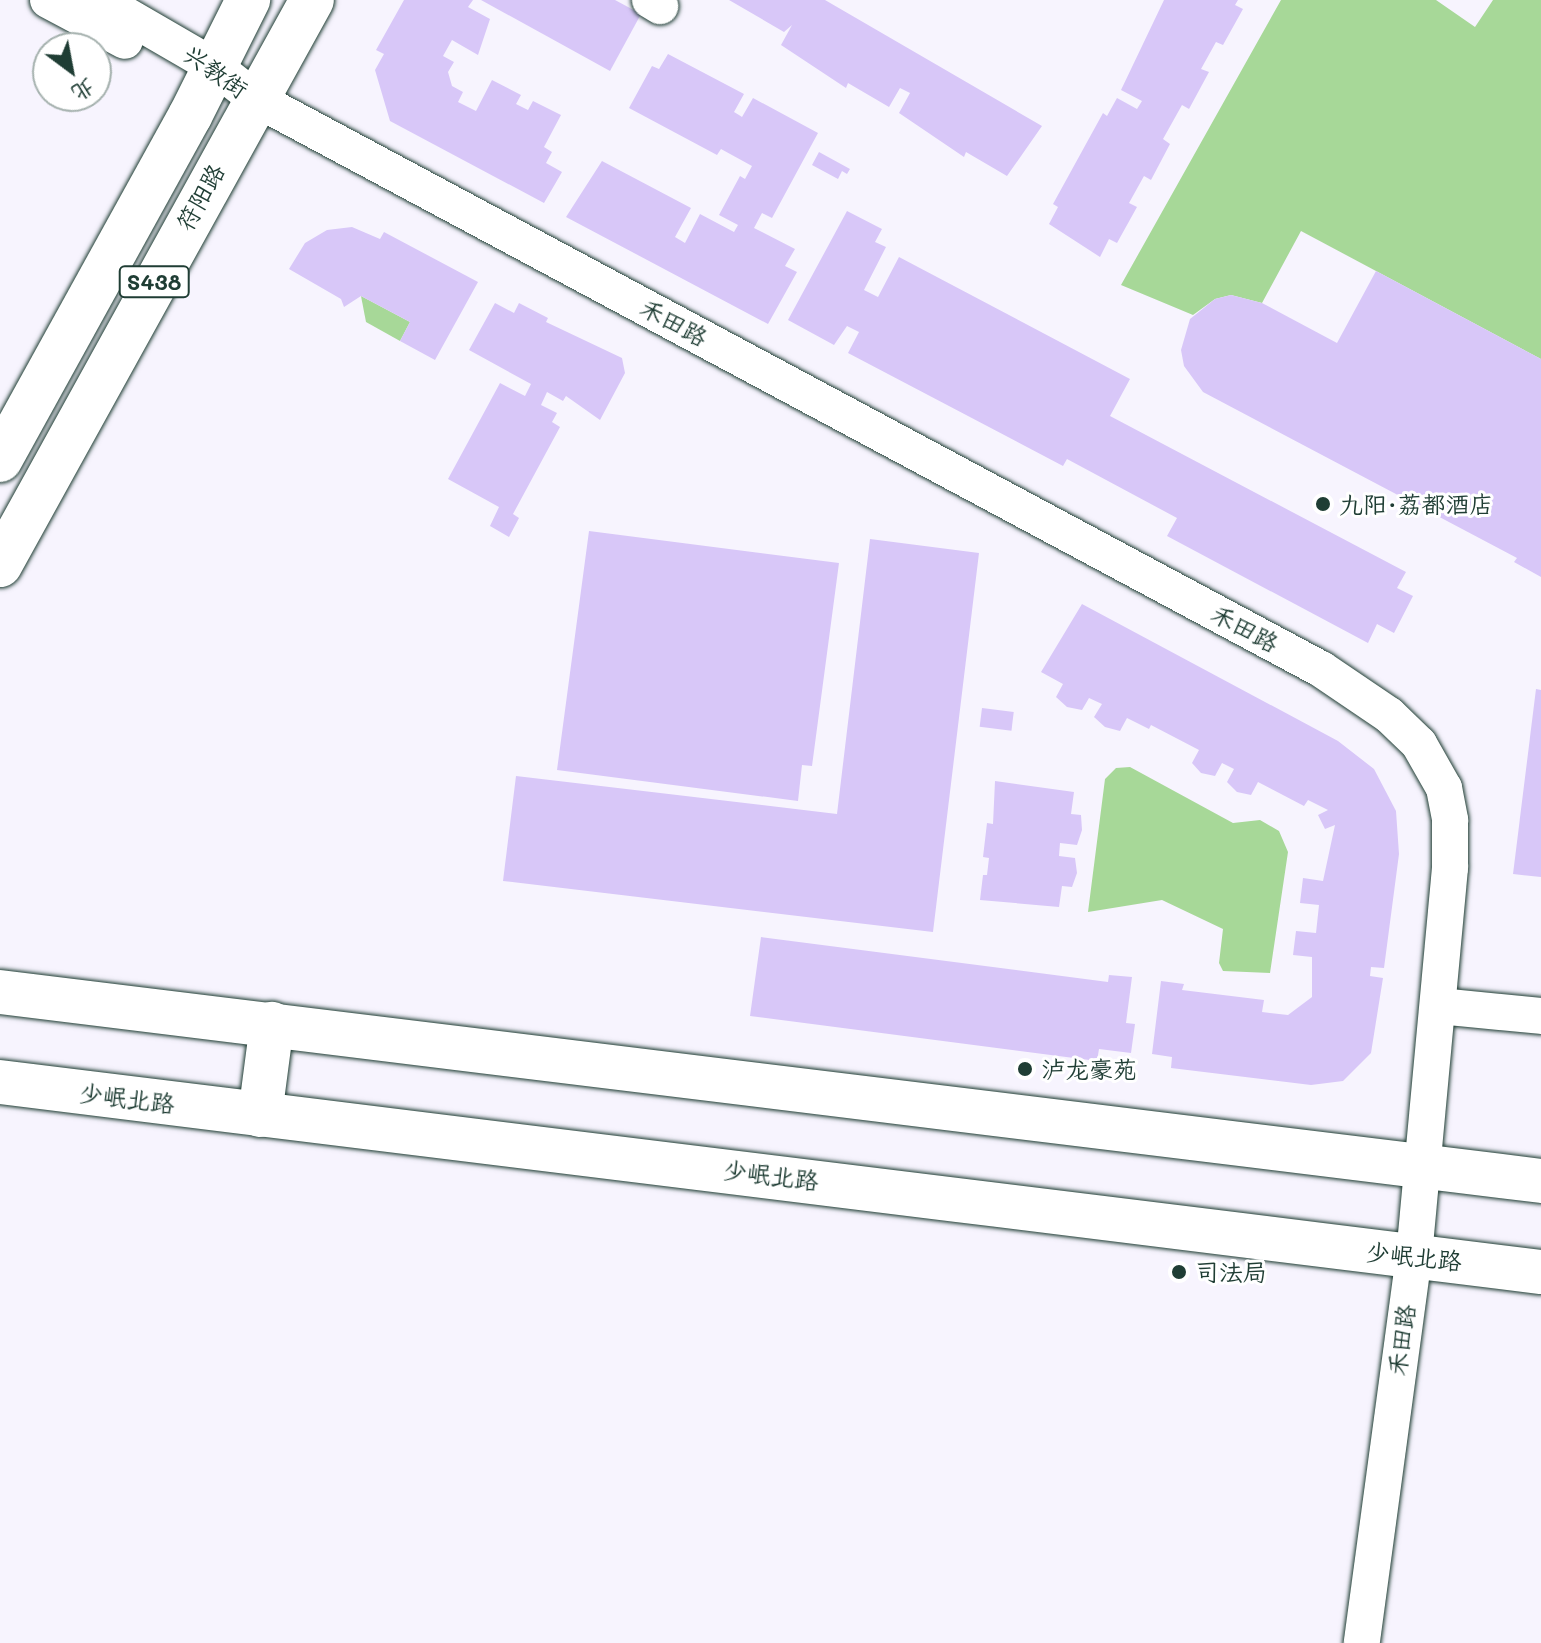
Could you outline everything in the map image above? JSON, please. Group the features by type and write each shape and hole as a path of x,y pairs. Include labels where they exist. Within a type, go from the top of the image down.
{"main road":[{"name":"符阳路","path":"0,460 209,78 248,0"},
{"name":"符阳路","path":"0,565 312,0"},
{"path":"0,992 1541,1181"},
{"path":"260,1115 272,1024"},
{"name":"少岷北路","path":"0,1082 1541,1272"}],"street":[{"name":"兴教街","path":"48,0 256,99"},
{"name":"兴教街","path":"100,0 209,78"},
{"name":"禾田路","path":"256,99 1269,641 1377,706 1419,744 1431,763 1450,820 1439,1006 1414,1256 1362,1643"},
{"path":"1439,1006 1541,1016"}],"green space":[{"path":"1281,0 1436,0 1475,27 1493,0 1541,0 1541,359 1301,231 1262,303 1231,295 1215,299 1193,315 1121,285"},
{"path":"361,296 410,322 400,341 366,322"},
{"path":"1130,767 1233,823 1260,820 1279,831 1288,852 1270,973 1223,971 1219,963 1223,929 1162,900 1088,912 1105,779 1116,768"}],"building":[{"path":"404,0 473,0 468,7 490,19 478,55 452,40 443,56 454,62 448,72 452,86 463,92 458,102 476,111 492,80 521,95 516,104 528,110 533,101 561,115 544,147 552,152 546,163 562,172 544,203 390,121 375,70 384,54 376,50"},
{"path":"481,0 615,0 641,14 610,71"},
{"path":"729,0 825,0 1042,126 1007,176 966,152 964,157 899,113 910,93 900,88 889,107 848,83 846,88 781,45 792,25 784,32"},
{"path":"1164,0 1238,0 1235,5 1243,9 1223,45 1216,42 1201,69 1209,72 1189,109 1182,105 1163,139 1170,144 1151,180 1144,176 1129,203 1137,207 1117,243 1109,239 1100,257 1049,224 1058,207 1053,204 1103,113 1107,116 1117,98 1137,109 1142,101 1121,90"},
{"path":"668,54 744,94 734,112 742,117 753,98 818,133 772,218 762,213 754,228 795,249 785,266 797,272 768,324 566,217 602,161 691,208 675,237 685,243 700,214 734,232 738,225 719,215 740,176 745,179 752,166 721,149 717,155 629,108 652,66 659,69"},
{"path":"819,152 850,169 847,174 842,171 838,179 812,165"},
{"path":"847,211 882,229 875,242 886,247 864,290 878,297 899,257 1130,379 1110,416 1406,572 1397,588 1413,596 1394,633 1377,624 1368,643 1167,536 1177,518 1067,459 1063,466 848,353 859,332 847,326 834,345 788,320"},
{"path":"352,227 380,239 384,232 478,282 435,360 400,341 410,322 361,296 344,307 341,299 289,269 305,243 327,230"},
{"path":"1376,271 1541,359 1541,577 1514,562 1517,558 1203,392 1184,366 1181,350 1190,319 1215,299 1231,295 1262,303 1337,343"},
{"path":"495,303 514,313 519,303 548,318 546,322 622,358 625,373 600,420 566,396 563,401 547,392 541,405 557,413 552,422 560,427 513,514 519,518 509,537 490,526 499,507 448,479 500,383 525,396 531,384 469,350"},
{"path":"589,531 839,563 812,766 802,765 798,801 557,770"},
{"path":"870,539 979,553 933,932 503,881 516,776 837,814"},
{"path":"1082,604 1338,741 1374,769 1396,811 1399,854 1384,968 1371,967 1370,976 1383,978 1371,1053 1343,1081 1311,1085 1171,1068 1172,1057 1152,1054 1161,981 1184,984 1182,990 1264,1000 1262,1012 1288,1015 1312,997 1312,957 1293,955 1296,931 1316,933 1319,905 1300,903 1303,878 1323,881 1335,825 1325,829 1318,815 1328,810 1308,800 1304,806 1258,782 1251,795 1237,792 1227,782 1234,769 1222,763 1215,776 1201,773 1192,763 1199,750 1151,725 1149,729 1127,718 1120,731 1105,727 1094,717 1102,704 1089,698 1082,710 1067,707 1056,697 1063,684 1041,672"},
{"path":"1536,689 1541,690 1541,877 1513,874"},
{"path":"982,708 1014,712 1011,731 980,727"},
{"path":"995,781 1074,792 1071,814 1081,815 1082,830 1077,845 1060,843 1059,856 1075,858 1077,873 1072,887 1062,886 1059,907 980,900 983,875 987,875 989,858 983,857 987,823 993,824"},
{"path":"761,937 1108,982 1109,975 1132,977 1126,1023 1135,1024 1131,1053 1099,1049 1097,1061 750,1016"}],"place":[{"name":"九阳·荔都酒店","path":"1323,504"},
{"name":"泸龙豪苑","path":"1025,1069"},
{"name":"司法局","path":"1179,1272"}]}
